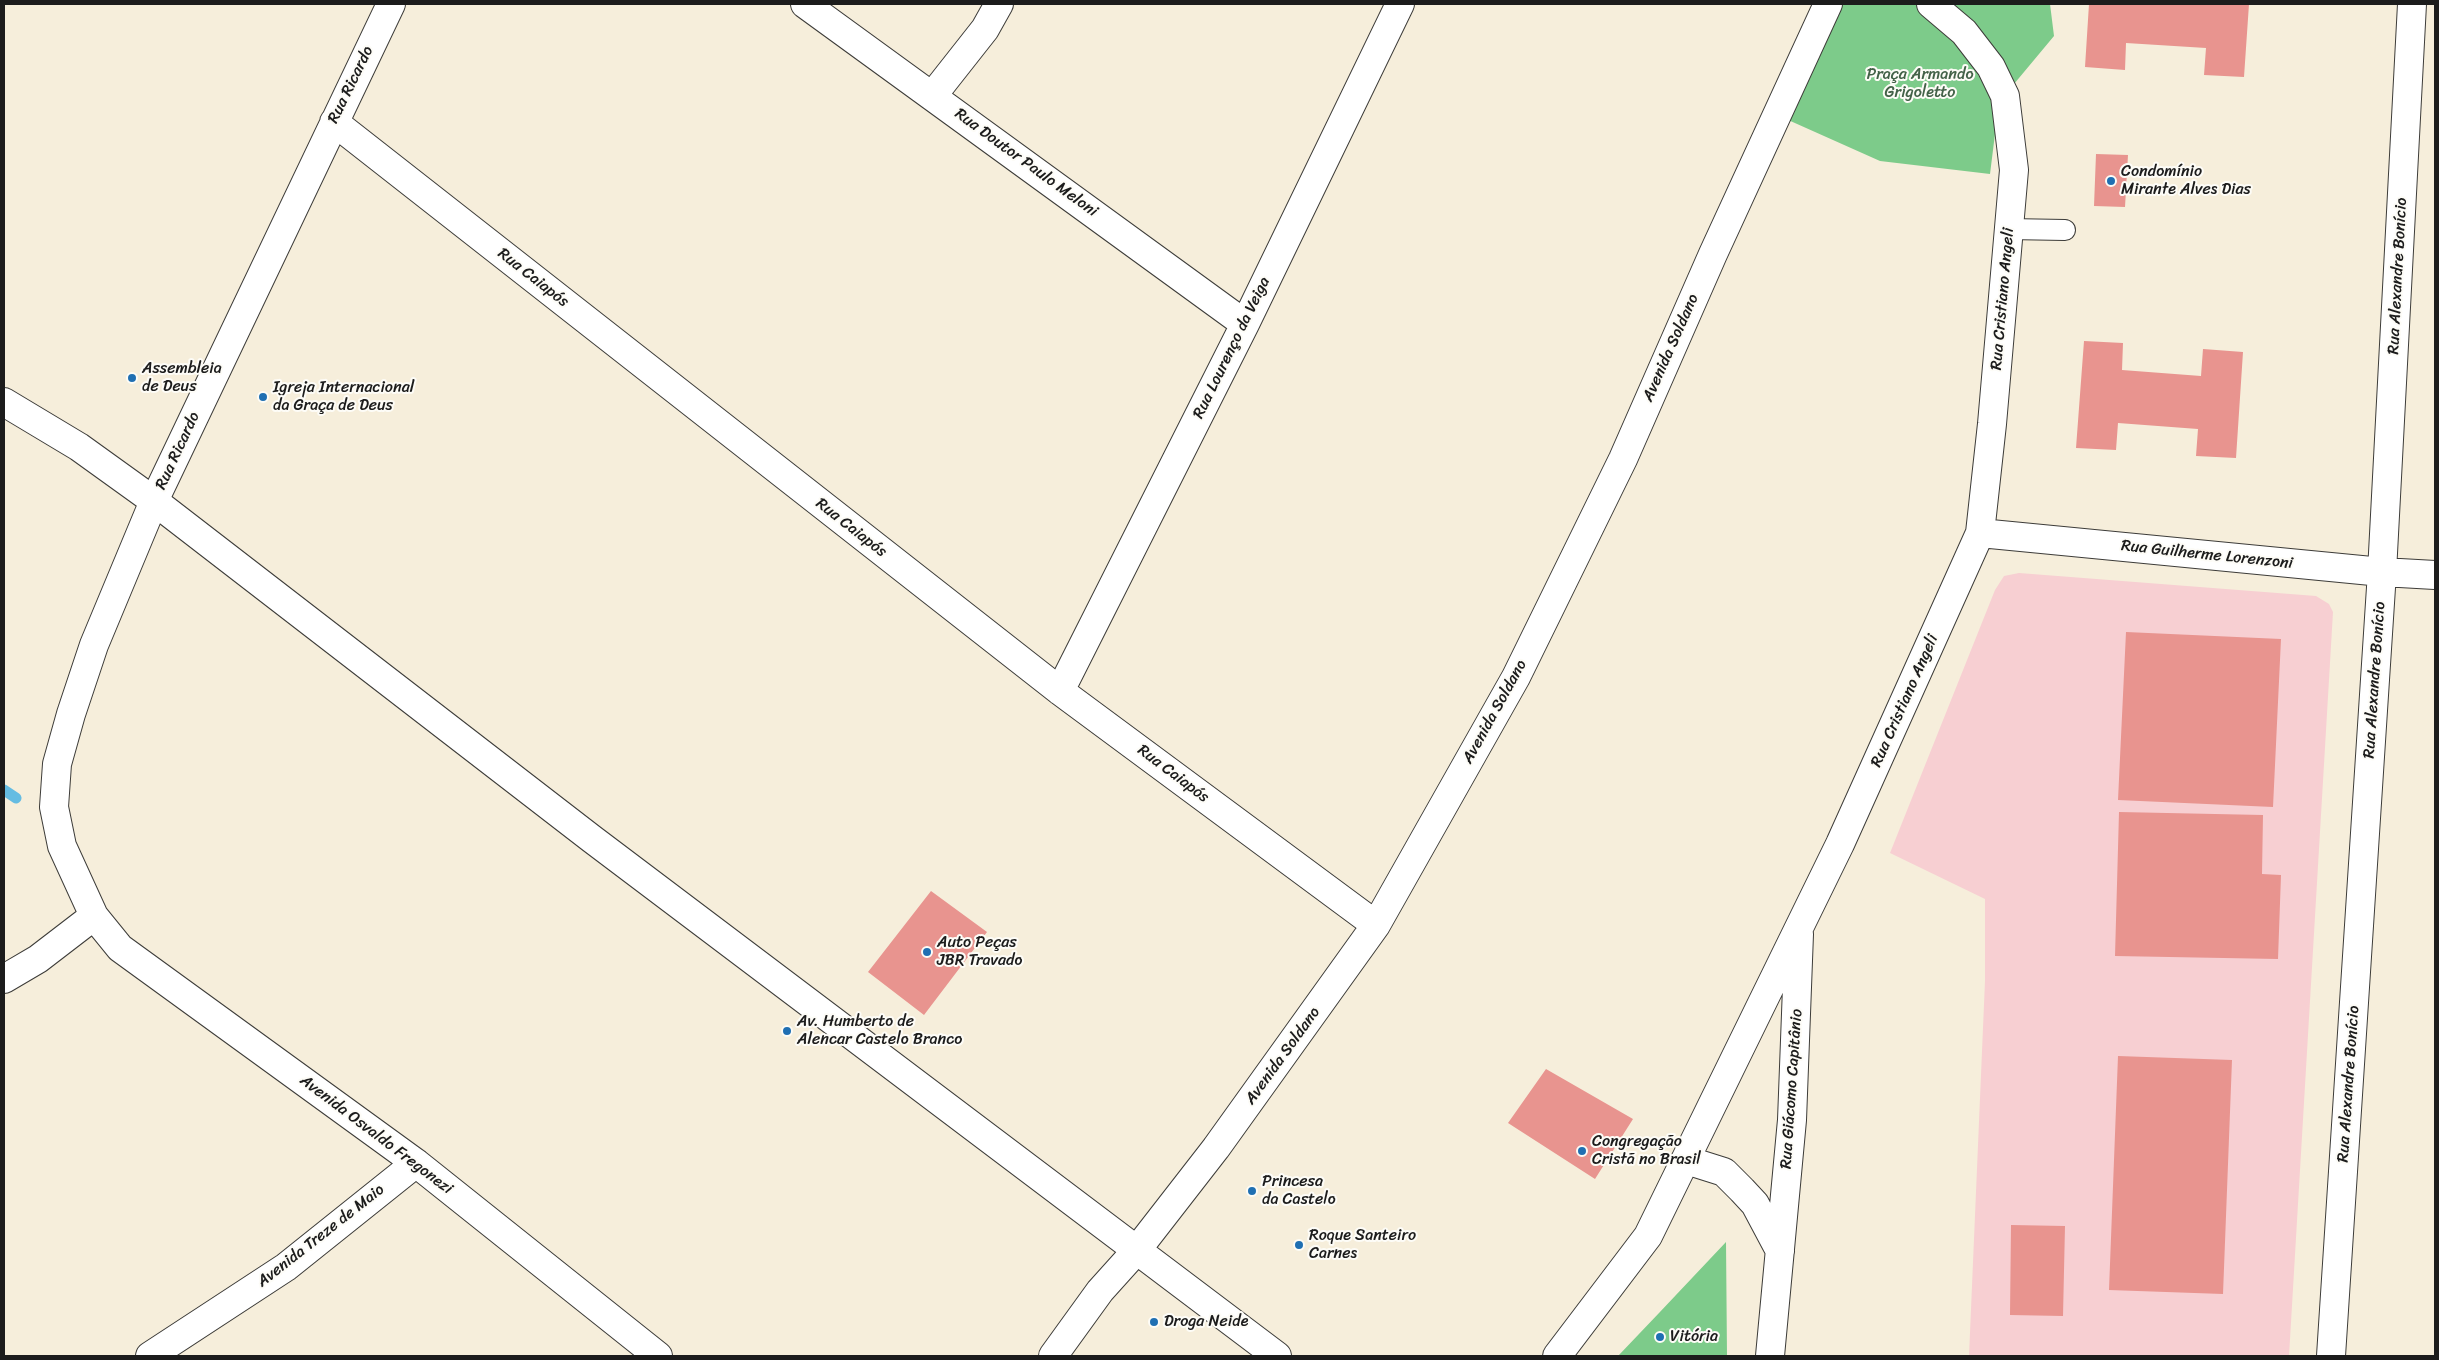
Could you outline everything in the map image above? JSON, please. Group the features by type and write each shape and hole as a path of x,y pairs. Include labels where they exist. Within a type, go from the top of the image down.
{"street":[{"name":"Rua Ricardo","path":"94,916 62,846 54,807 57,764 70,714 94,646 154,501 391,4"},
{"name":"Rua Doutor Paulo Meloni","path":"805,4 933,95 1245,324"},
{"path":"933,95 985,28 998,4"},
{"name":"Rua Lourenço da Veiga","path":"1060,691 1245,324 1400,4"},
{"name":"Avenida Soldano","path":"1053,1356 1100,1292 1136,1251 1222,1140 1376,925 1516,677 1623,459 1725,227 1828,4"},
{"name":"Rua Cristiano Angeli","path":"1557,1356 1648,1236 1840,844 1980,533 1992,424 2014,170 2005,96 1992,67 1964,32 1931,4"},
{"name":"Rua Alexandre Bonício","path":"2331,1356 2382,572 2412,4"},
{"name":"Rua Caiapós","path":"334,122 1060,691 1376,925"},
{"path":"4,402 79,447 154,501 592,839 1277,1356"},
{"name":"Rua Guilherme Lorenzoni","path":"1980,533 2382,572 2435,575"},
{"path":"4,979 38,960 94,916"},
{"name":"Avenida Osvaldo Fregonezi","path":"94,916 120,948 416,1163 658,1356"},
{"name":"Rua Giácomo Capitânio","path":"1770,1356 1793,1104 1799,927"},
{"path":"1686,1160 1724,1172 1755,1204 1780,1251"},
{"name":"Avenida Treze de Maio","path":"150,1356 286,1267 416,1163"}],"lane":[{"path":"2008,229 2065,230"}],"shaded area":[{"path":"2019,573 2316,596 2329,604 2333,612 2289,1356 1969,1356 1985,981 1985,899 1890,853 1995,590 2004,576"}],"green space":[{"name":"Praça Armando Grigoletto","path":"1822,4 2050,4 2054,36 1999,102 1990,174 1880,161 1768,111"},
{"path":"1726,1242 1727,1356 1618,1356 1659,1313"}],"building":[{"path":"2089,4 2249,4 2244,77 2204,75 2206,48 2126,43 2125,70 2085,67"},
{"name":"Condomínio Mirante Alves Dias","path":"2096,154 2128,155 2125,207 2094,206"},
{"path":"2084,341 2123,343 2122,370 2201,376 2203,349 2243,352 2236,458 2196,456 2198,429 2118,423 2116,450 2076,448"},
{"path":"2126,632 2281,639 2273,807 2118,800"},
{"path":"2119,812 2263,815 2262,874 2281,875 2278,959 2115,956"},
{"name":"Auto Peças JBR Travado","path":"931,891 987,932 924,1015 868,972"},
{"path":"2118,1056 2232,1060 2223,1294 2109,1290"},
{"name":"Congregação Cristã no Brasil","path":"1546,1069 1633,1119 1595,1179 1508,1123"},
{"path":"2011,1225 2065,1226 2063,1316 2010,1315"}],"waterway":[{"path":"4,790 16,798"}],"place":[{"name":"Condomínio Mirante Alves Dias","path":"2111,181"},
{"name":"Assembleia de Deus","path":"132,378"},
{"name":"Igreja Internacional da Graça de Deus","path":"263,397"},
{"name":"Auto Peças JBR Travado","path":"927,952"},
{"name":"Av. Humberto de Alencar Castelo Branco","path":"787,1031"},
{"name":"Congregação Cristã no Brasil","path":"1582,1151"},
{"name":"Princesa da Castelo","path":"1252,1191"},
{"name":"Roque Santeiro Carnes","path":"1299,1245"},
{"name":"Droga Neide","path":"1154,1322"},
{"name":"Vitória","path":"1660,1337"}]}
